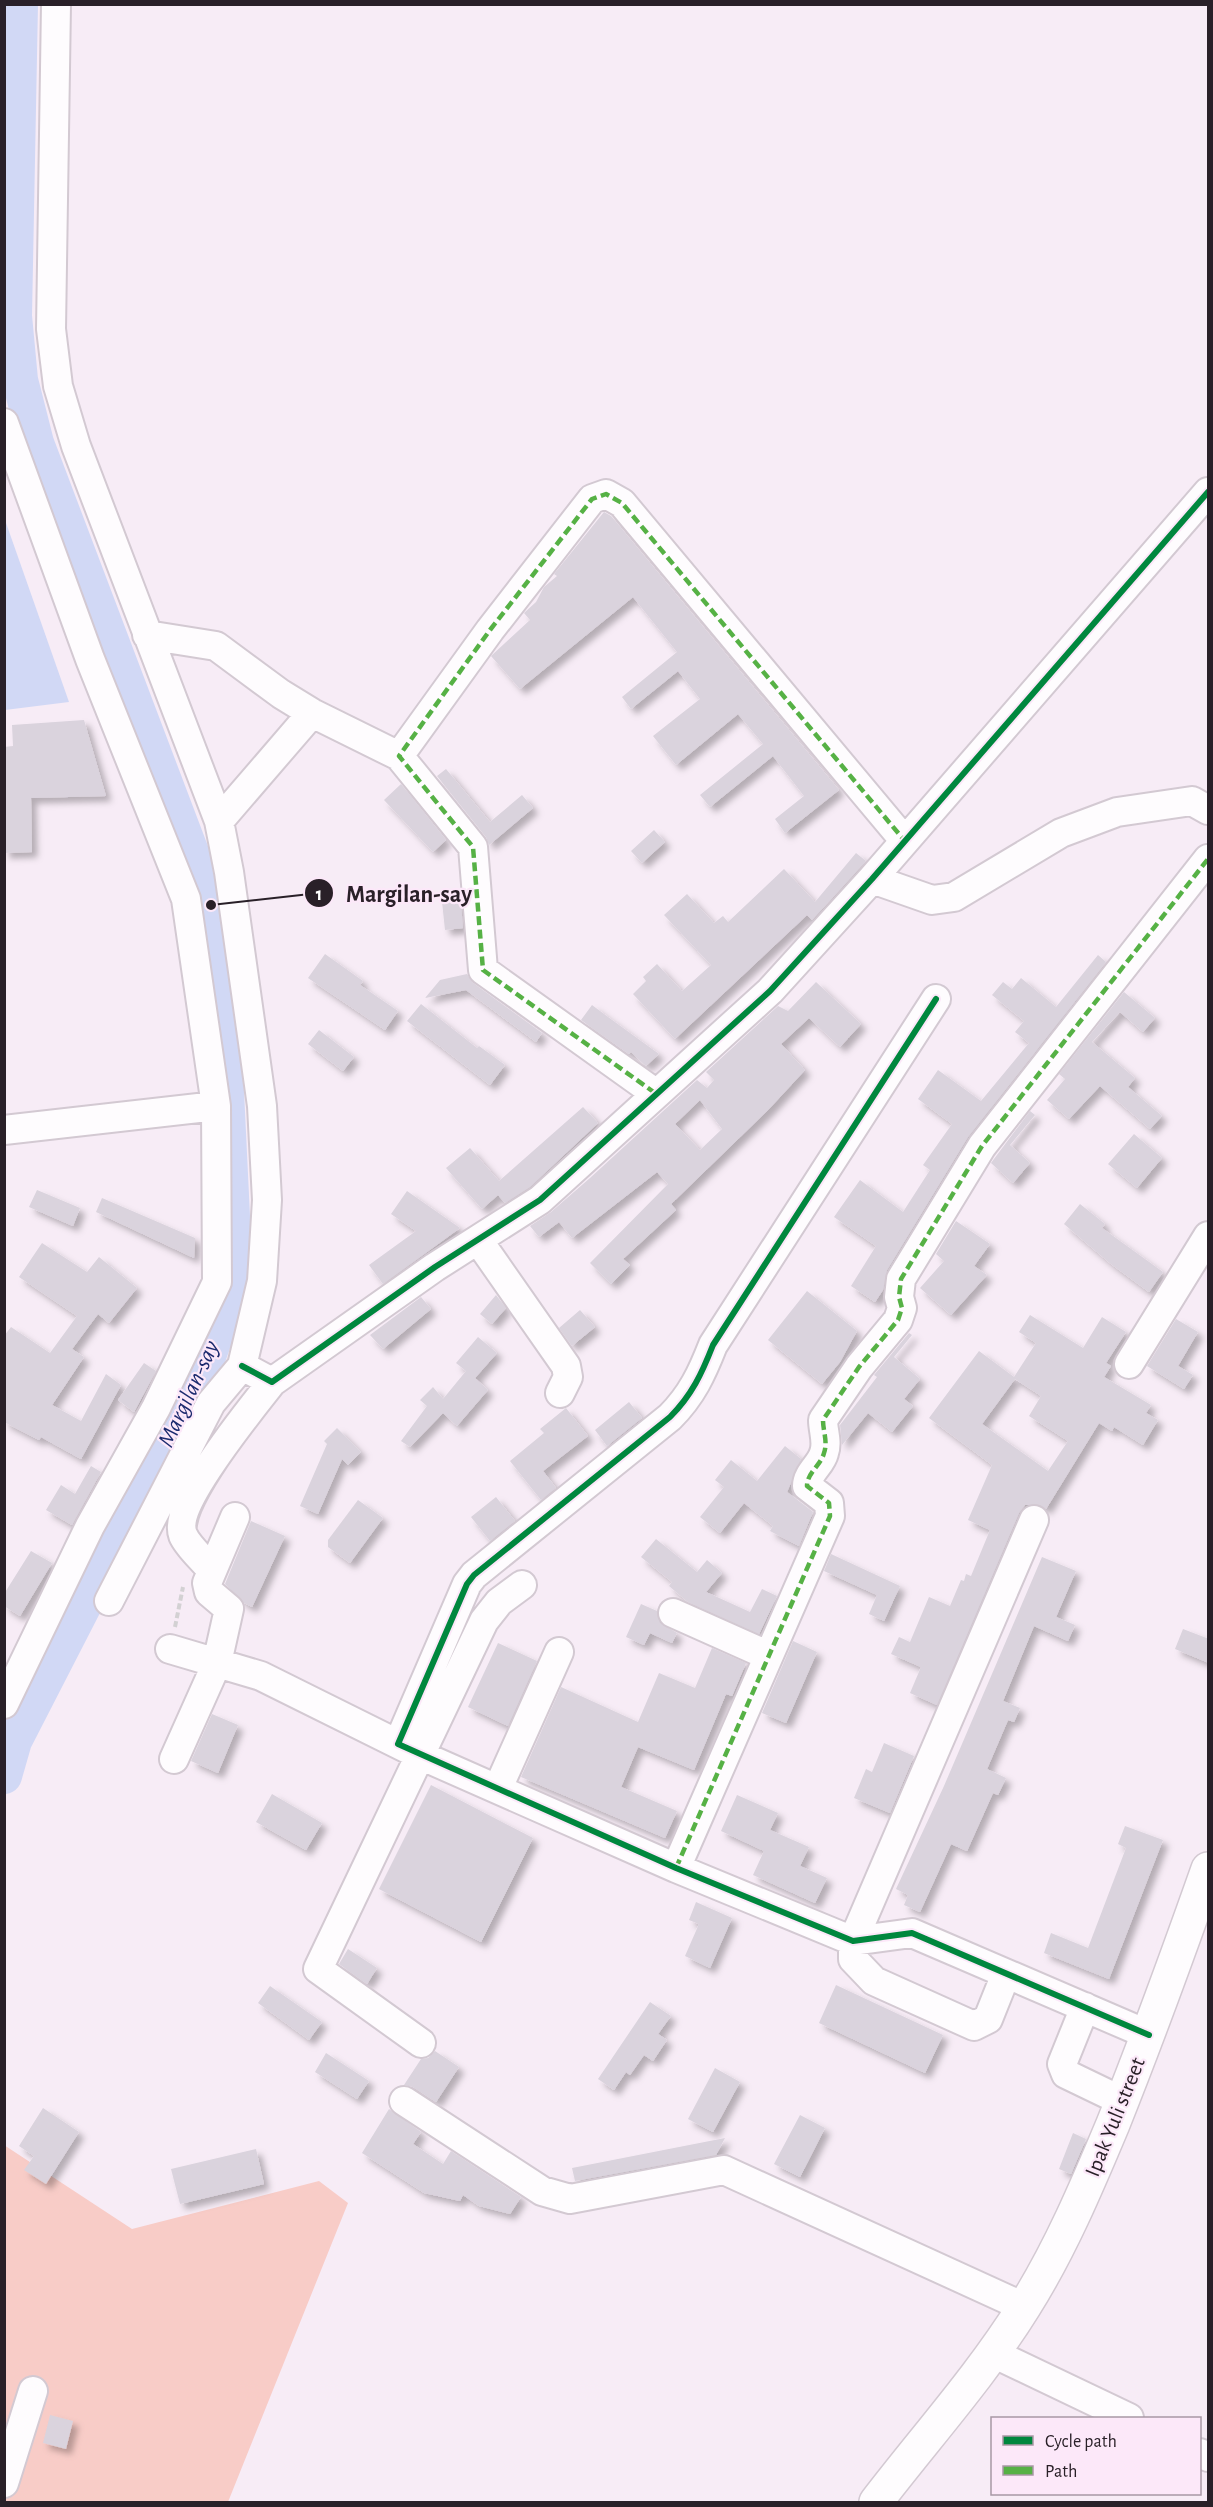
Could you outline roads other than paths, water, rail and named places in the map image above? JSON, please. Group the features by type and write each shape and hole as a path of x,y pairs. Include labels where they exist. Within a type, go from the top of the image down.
{"main road":[{"name":"Ipak Yuli street","path":"876,2502 993,2353 1024,2307 1060,2243 1149,2035 1209,1869"}],"street":[{"path":"56,4 51,329 58,386 76,446 219,820 229,872 262,1106 267,1200 262,1281 242,1366 211,1403 109,1601"},
{"path":"4,423 90,659 186,899 216,1106 217,1282 156,1408 90,1526 4,1704"},
{"path":"212,1571 183,1534 183,1513 195,1488 231,1434 272,1382 540,1200 770,991 872,879 1209,492"},
{"path":"399,756 490,630 592,499 606,494 622,503 904,840"},
{"path":"147,634 216,646 281,694 312,713 399,756 472,847 483,970 655,1094"},
{"path":"219,820 312,713"},
{"path":"872,879 932,900 954,897 1061,833 1117,812 1192,801 1209,810"},
{"path":"676,1868 767,1655 830,1516 829,1503 807,1486 807,1480 824,1455 826,1442 823,1420 859,1367 898,1320 902,1308 899,1297 902,1279 982,1146 1209,859"},
{"path":"421,2043 318,1969 409,1749 467,1584 686,1402 700,1378 713,1345 936,999"},
{"path":"4,1130 216,1106"},
{"path":"1130,1364 1209,1236"},
{"path":"478,1240 566,1366 568,1377 560,1393"},
{"path":"242,1366 272,1382"},
{"path":"174,1759 217,1663 229,1609 209,1592 207,1583 235,1516"},
{"path":"1006,1974 988,2019 974,2026 874,1981 853,1959 852,1941 1034,1520"},
{"path":"409,1749 484,1621 499,1602 522,1585"},
{"path":"673,1613 767,1655"},
{"path":"170,1649 261,1676 409,1749 676,1868 852,1941 912,1933 1149,2035"},
{"path":"498,1788 559,1652"},
{"path":"1085,2007 1062,2064 1066,2074 1122,2101"},
{"path":"404,2101 542,2191 570,2199 723,2170 1024,2307"},
{"path":"993,2353 1127,2417"},
{"path":"4,2483 33,2391"}],"water":[{"path":"5,520 69,702 5,710"}],"waterway":[{"name":"Margilan-say","path":"4,1776 14,1741 200,1379 221,1320 234,1258 225,1070 211,905 36,443 20,380 14,316 20,4"}],"place":[{"name":"Margilan-say","path":"211,905"}]}
